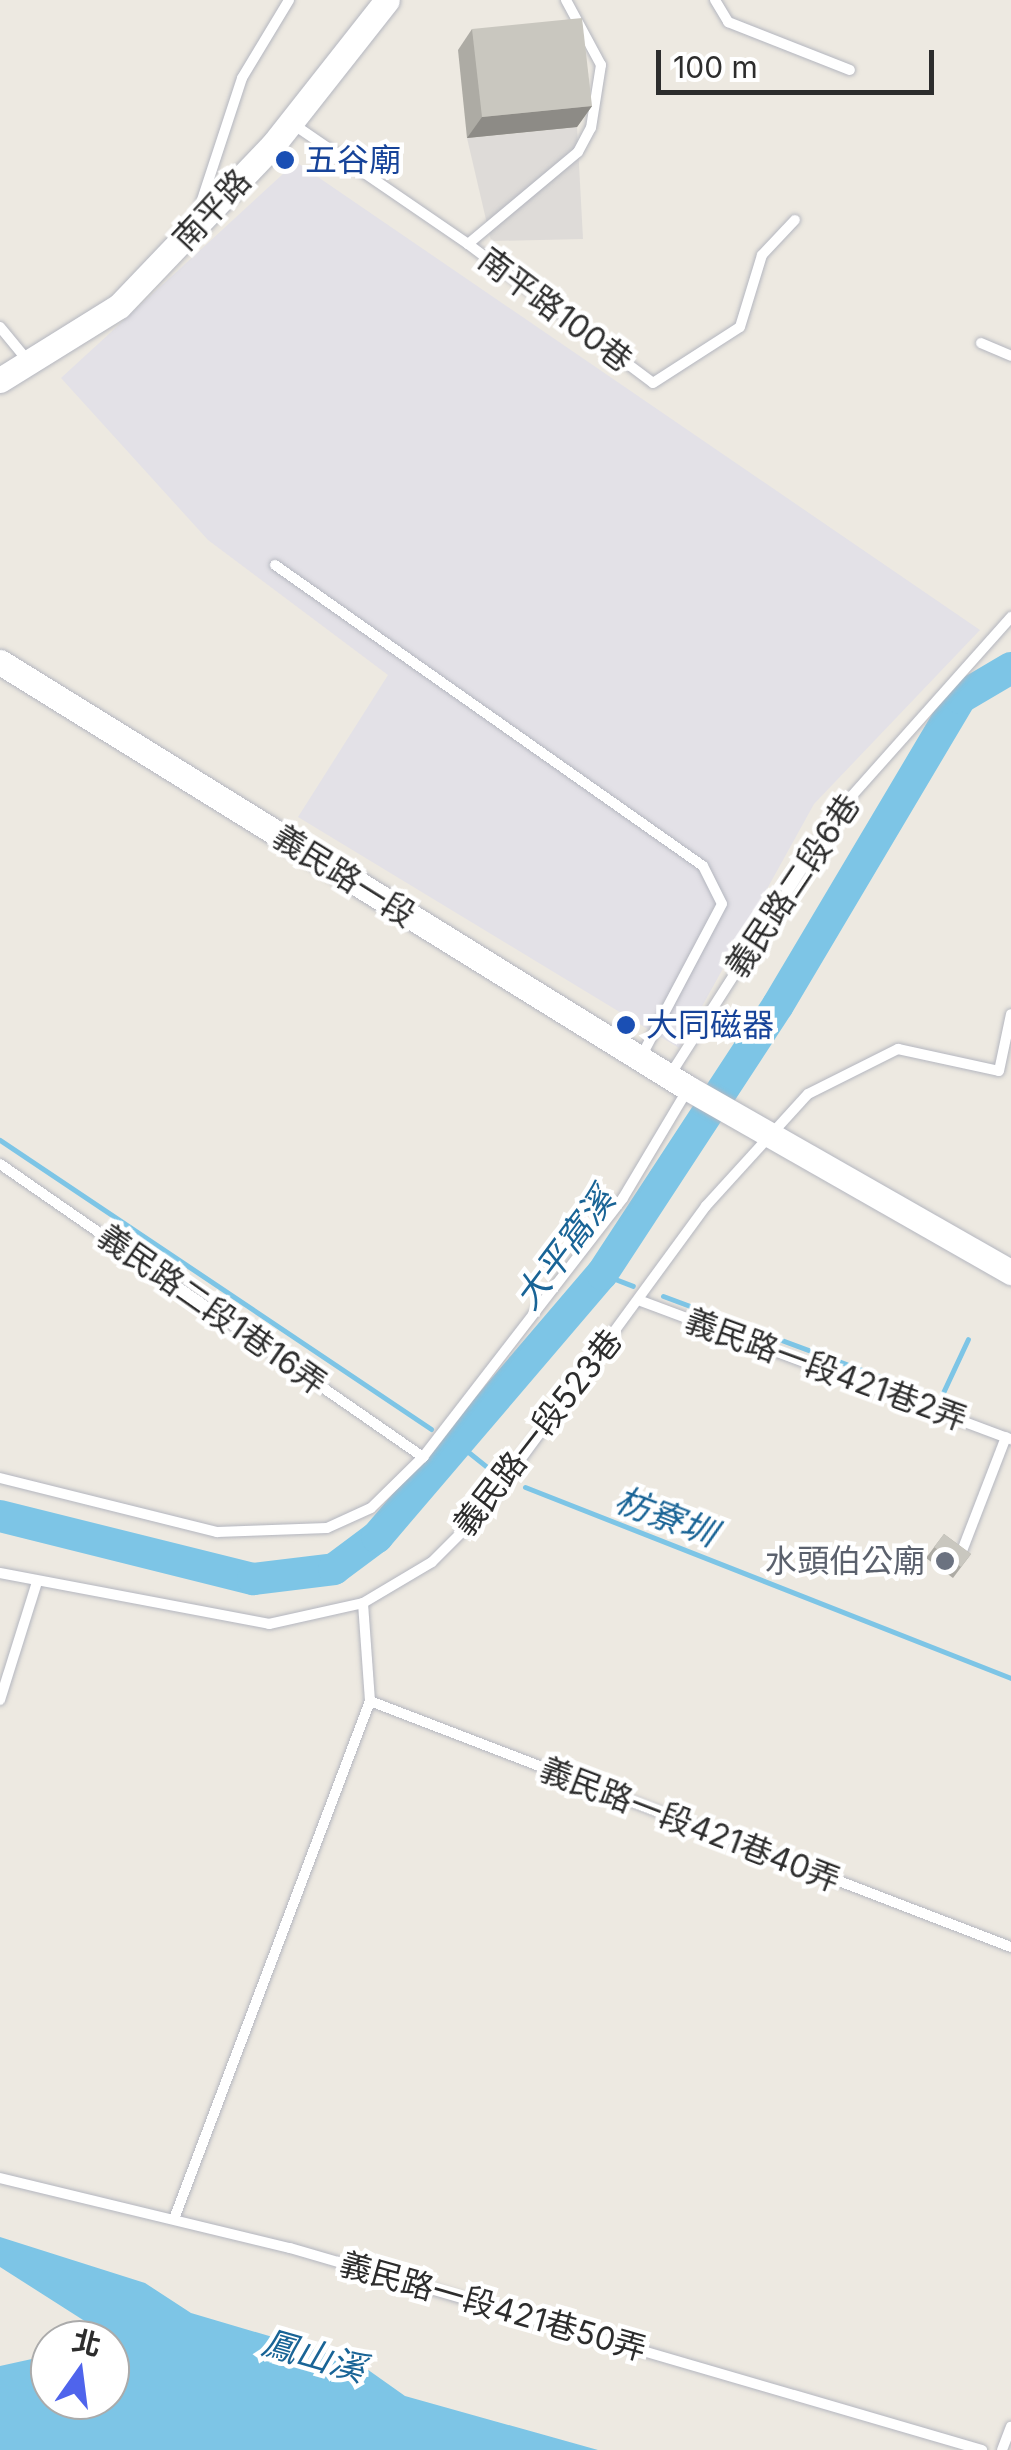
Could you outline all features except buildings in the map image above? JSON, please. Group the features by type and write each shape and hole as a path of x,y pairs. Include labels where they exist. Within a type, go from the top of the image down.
{"street":[{"name":"南平路","path":"0,380 119,306 194,230 387,0"},
{"name":"義民路一段","path":"0,662 773,1138"},
{"path":"773,1138 1011,1272"}],"lane":[{"path":"194,230 242,78 289,0"},
{"name":"南平路100巷","path":"468,244 578,152 601,65 566,0"},
{"path":"715,0 728,22 850,70"},
{"name":"南平路100巷","path":"288,121 468,244 653,383 740,326 762,255 795,220"},
{"path":"0,327 29,362"},
{"path":"981,343 1011,356"},
{"path":"275,565 703,866 722,904 640,1058"},
{"name":"義民路二段6巷","path":"0,1478 217,1532 278,1535 371,1508 423,1457 624,1198 679,1082 841,808 1011,617"},
{"name":"義民路一段523巷","path":"0,1573 269,1624 363,1603 432,1562 482,1512 641,1301 706,1206 773,1138 808,1094 898,1048 999,1071 1011,1014"},
{"name":"義民路二段1巷16弄","path":"0,1164 423,1457"},
{"name":"義民路一段421巷2弄","path":"641,1301 1008,1438"},
{"path":"962,1551 1008,1438"},
{"path":"0,1700 37,1582"},
{"path":"174,2219 370,1701 363,1603"},
{"name":"義民路一段421巷40弄","path":"370,1701 1011,1947"},
{"name":"義民路一段421巷50弄","path":"0,2178 174,2219 982,2450"},
{"path":"1002,2450 1011,2427"}],"shaded area":[{"path":"577,127 583,239 491,241 467,138"},
{"path":"296,162 980,630 814,804 679,1048 298,817 388,675 208,540 61,378"}],"water":[{"name":"鳳山溪","path":"0,2237 145,2283 191,2313 357,2362 405,2396 598,2450 0,2450 0,2366 30,2359 30,2420 130,2420 130,2320 83,2320 0,2267"}],"waterway":[{"name":"大平窩溪","path":"0,1516 253,1579 334,1569 377,1537 602,1274 778,1005 960,698 1011,668"},
{"name":"枋寮圳","path":"0,1140 431,1429"},
{"path":"602,1274 633,1286"},
{"path":"663,1296 940,1399 968,1339"},
{"path":"457,1443 497,1475"},
{"name":"枋寮圳","path":"525,1487 1011,1678"}],"place":[{"name":"五谷廟","path":"285,160"},
{"name":"大同磁器","path":"626,1025"},
{"name":"水頭伯公廟","path":"945,1561"}]}
